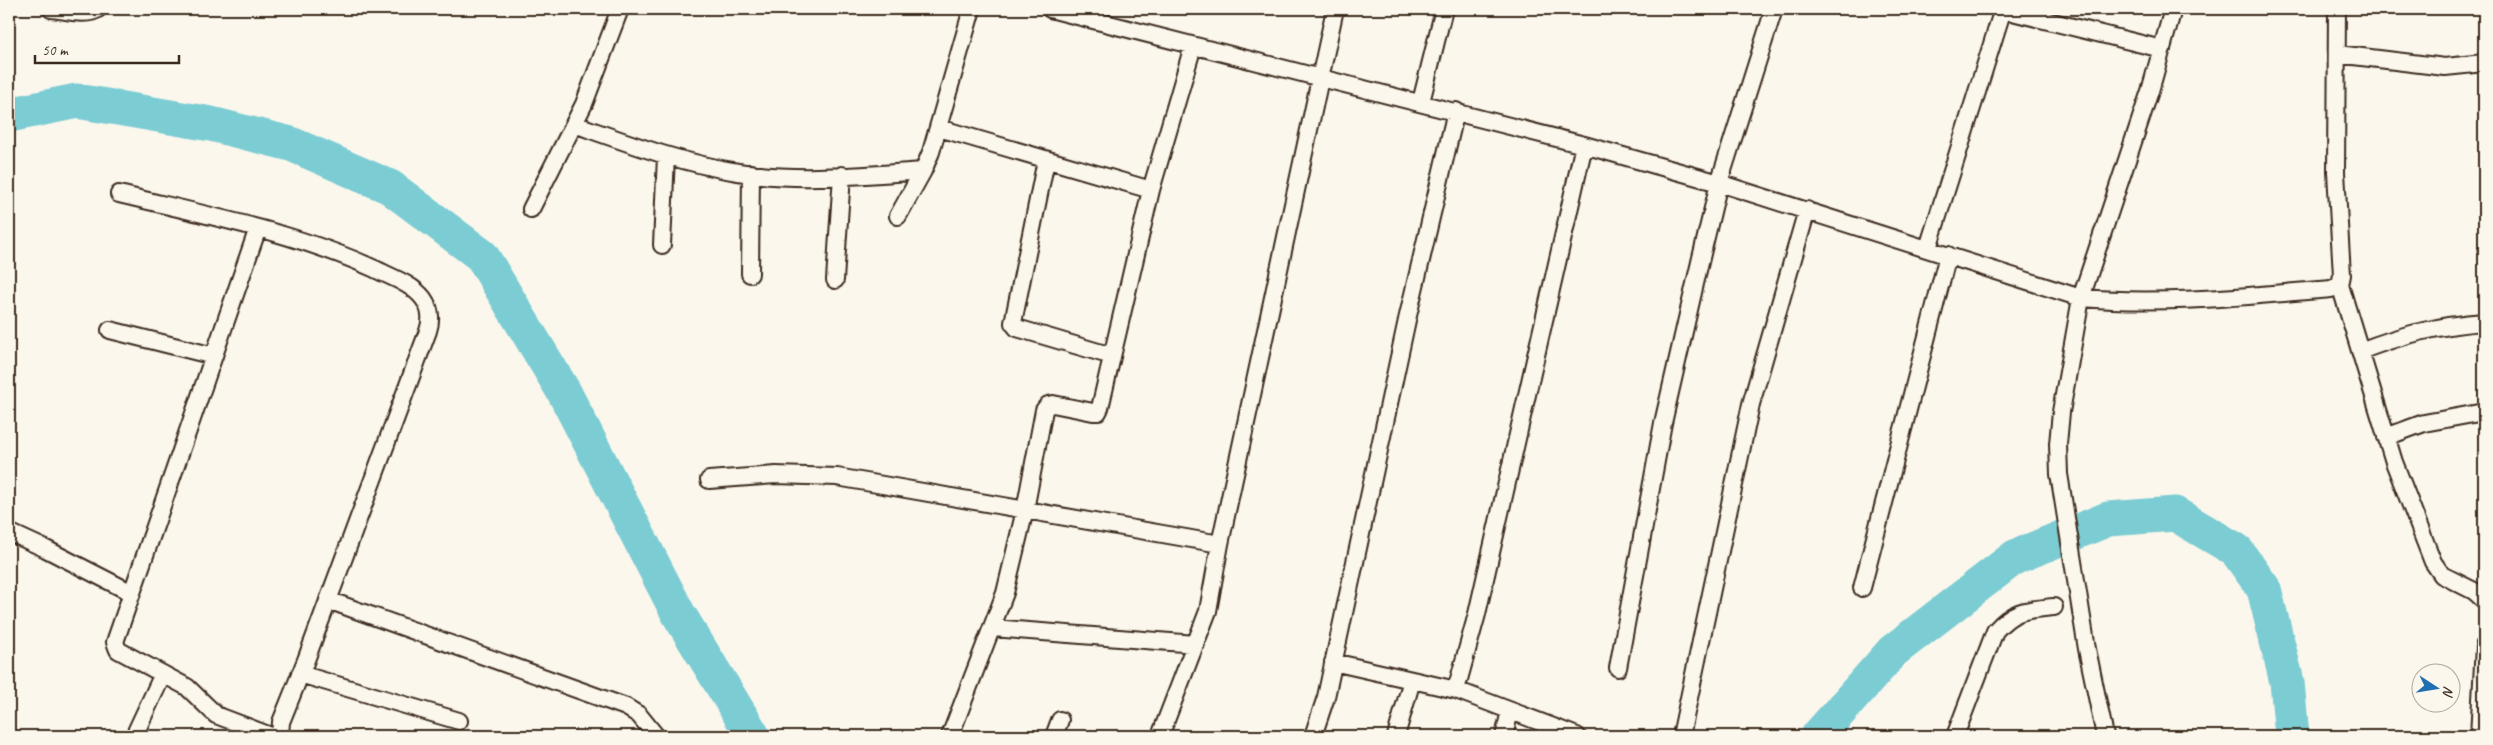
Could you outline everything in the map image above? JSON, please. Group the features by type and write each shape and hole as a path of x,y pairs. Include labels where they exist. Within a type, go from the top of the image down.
{"street":[{"path":"51,9 94,12 98,9"},
{"path":"531,209 584,104 620,9"},
{"path":"898,216 923,171 939,128 972,9"},
{"path":"1050,9 1584,144 1807,210 2081,298 2118,301 2227,297 2331,289 2340,285"},
{"path":"1160,736 1208,611 1220,544 1336,9"},
{"path":"1421,102 1444,9"},
{"path":"1618,668 1664,423 1719,183 1774,9"},
{"path":"1928,248 2002,9 2162,49"},
{"path":"2105,736 2087,649 2059,474 2058,444 2061,412 2081,298 2162,49 2173,9"},
{"path":"2337,9 2336,172 2342,275 2340,285 2386,437 2433,562 2442,575 2474,591 2484,600"},
{"path":"950,736 1005,593 1026,510 1044,410 1048,405 1053,404 1098,412 1151,190 1193,46"},
{"path":"2337,54 2445,67 2473,66 2484,63"},
{"path":"1314,736 1334,662 1407,320 1456,111"},
{"path":"574,124 666,156 751,173 790,176 923,171"},
{"path":"939,128 1151,190"},
{"path":"1456,690 1477,614 1584,144"},
{"path":"662,244 666,156"},
{"path":"1046,160 1013,323 1017,328 1112,356"},
{"path":"750,274 751,173"},
{"path":"836,280 842,175"},
{"path":"119,194 258,228 338,252 403,282 423,298 430,311 431,321 428,331 281,722 280,736"},
{"path":"1681,736 1751,404 1807,210"},
{"path":"258,228 116,637 116,647 118,650 196,693 216,715 271,736"},
{"path":"1862,588 1948,255"},
{"path":"2360,351 2396,337 2447,325 2484,322"},
{"path":"110,330 214,356"},
{"path":"2386,437 2424,423 2484,412"},
{"path":"709,480 776,475 837,477 1220,544"},
{"path":"9,532 132,593"},
{"path":"328,600 626,707 639,715 656,736"},
{"path":"1955,736 1995,631 2006,618 2021,611 2054,607"},
{"path":"992,628 1196,644"},
{"path":"2481,727 2484,646"},
{"path":"1334,662 1456,690 1577,736"},
{"path":"134,736 163,674"},
{"path":"300,674 459,721"},
{"path":"1396,736 1412,680"},
{"path":"1504,736 1510,711"},
{"path":"1054,736 1060,720"}],"waterway":[{"path":"9,115 77,101 211,124 291,144 390,187 482,256 564,392 678,613 753,736"},
{"path":"1818,736 1893,651 2015,557 2108,519 2175,514 2236,550 2264,589 2287,682 2292,736"}]}
